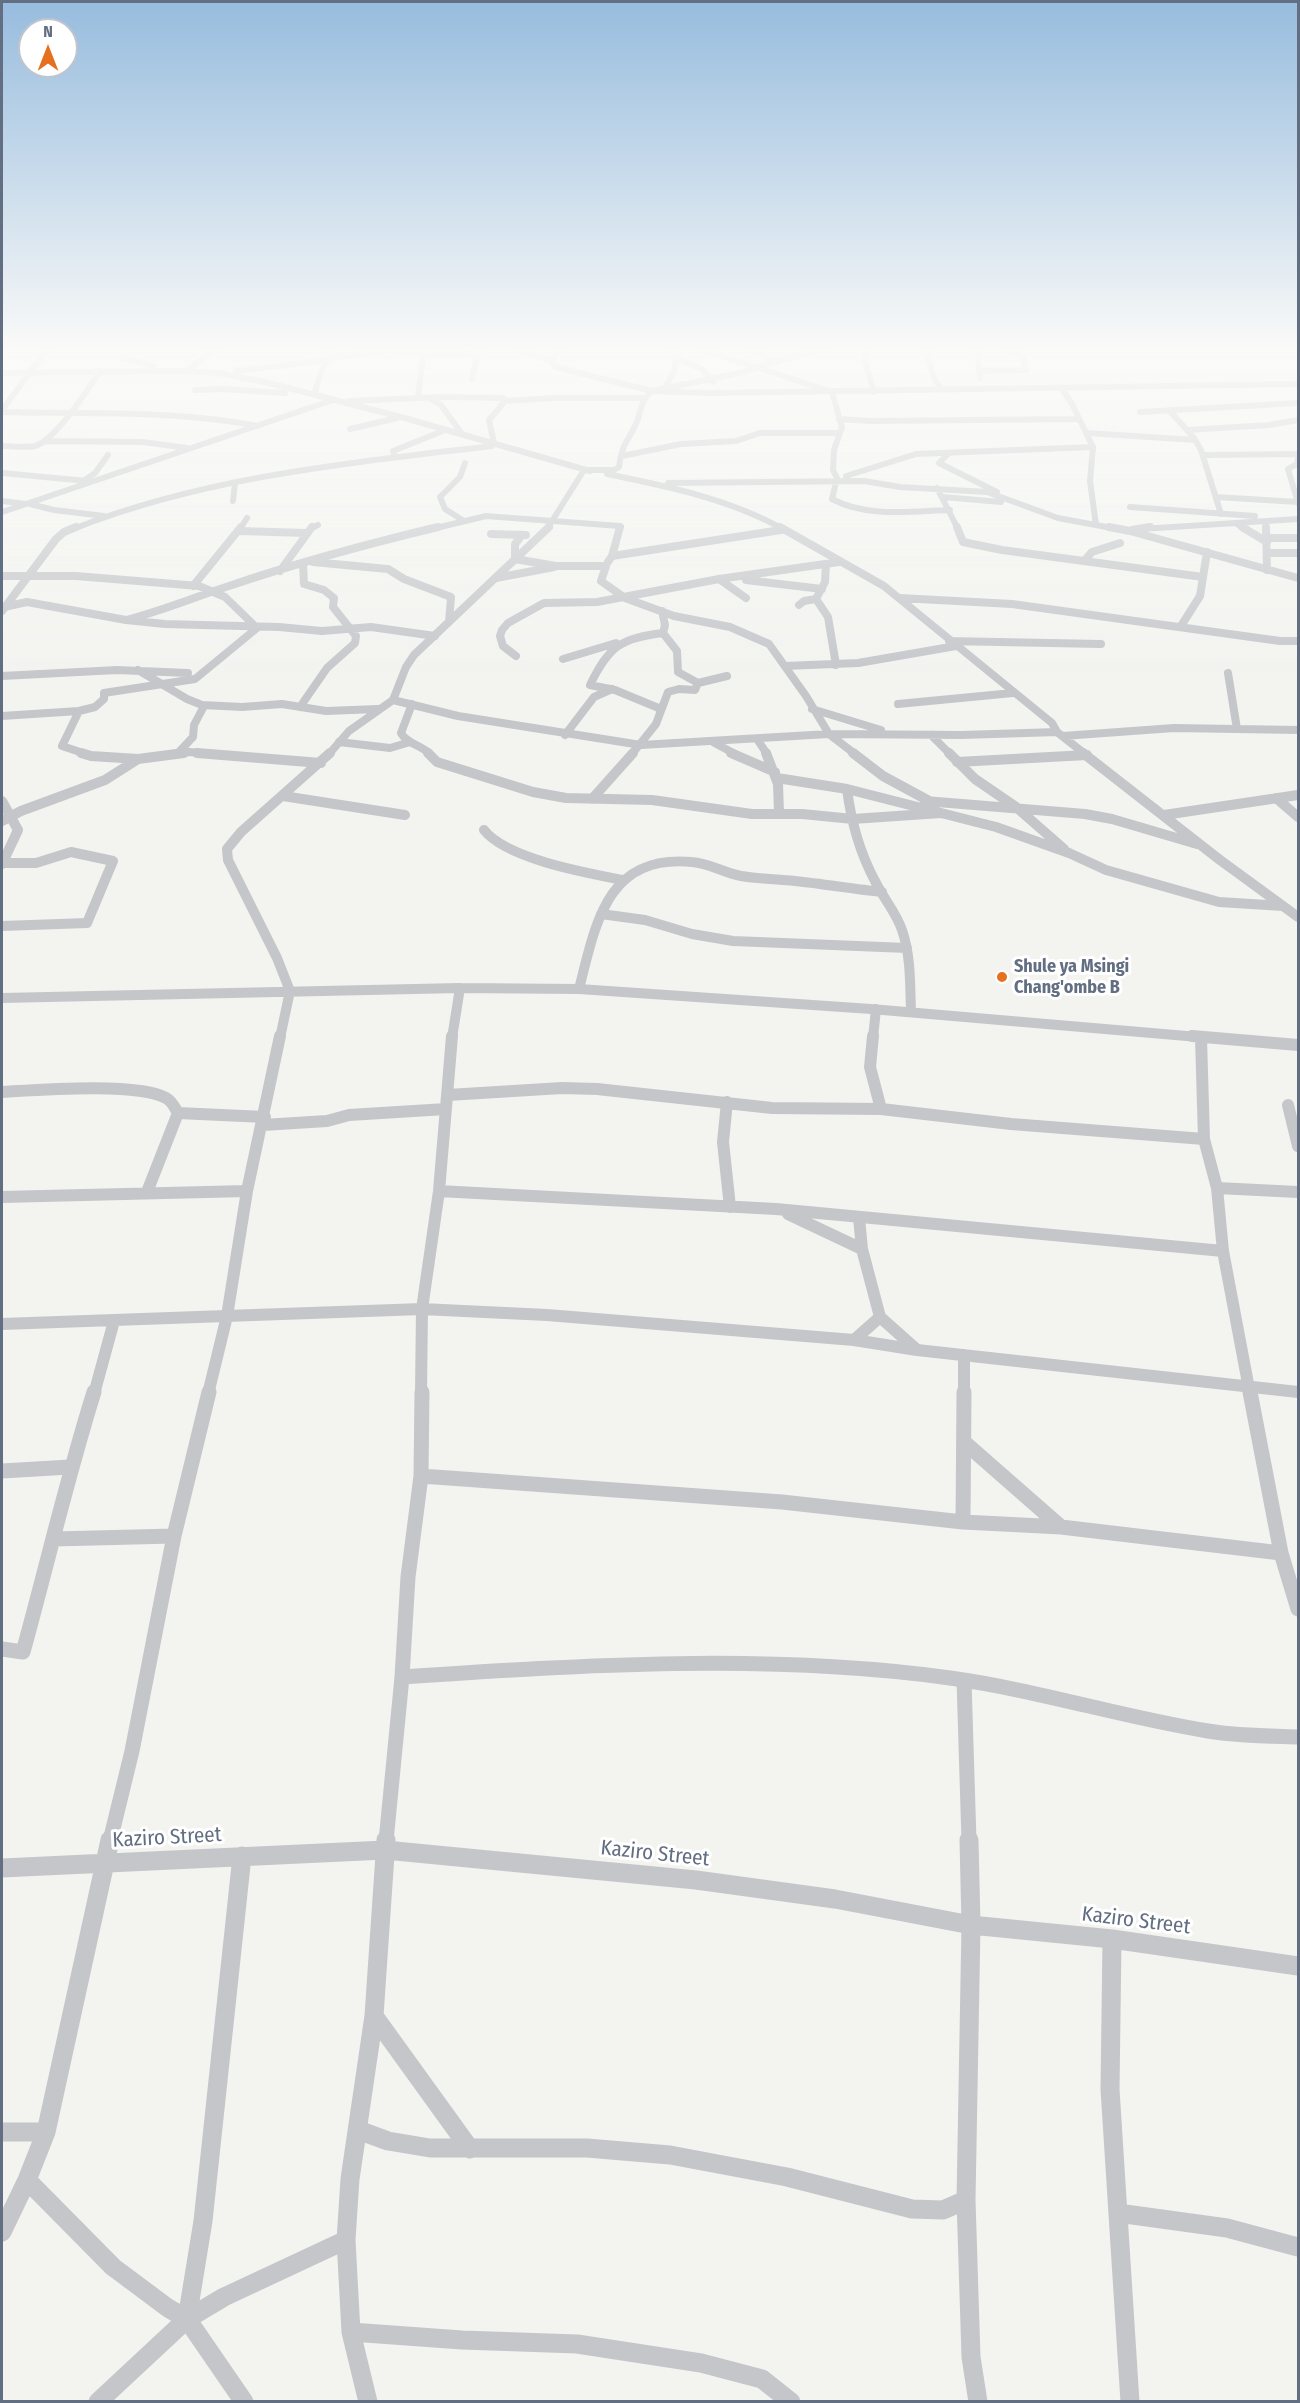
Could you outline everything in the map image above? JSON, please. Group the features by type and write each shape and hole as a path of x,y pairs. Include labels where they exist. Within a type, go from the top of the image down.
{"street":[{"path":"88,481 104,460"},
{"path":"2,512 153,460"},
{"path":"3,609 25,577 60,535 108,516 184,492 315,467 370,460"},
{"path":"552,460 584,470 653,483 750,512 884,586 1052,723 1060,734 1201,845 1299,917"},
{"path":"584,470 614,470 620,466 621,460"},
{"path":"833,460 833,470 837,479 832,499 839,504 881,510 950,510"},
{"path":"837,479 895,460"},
{"path":"942,460 939,463 986,484 1005,497"},
{"path":"1092,460 1090,481 1096,525"},
{"path":"1205,460 1219,514"},
{"path":"1216,497 1298,503 1288,469 1297,464 1298,460"},
{"path":"464,521 449,514 443,507 440,497 460,477 465,464"},
{"path":"2,2232 27,2180 46,2132 104,1864 132,1751 174,1536 227,1316 247,1191 264,1121 290,991 277,958 228,860 227,849 241,832 321,763 349,731 393,700 406,667 414,655 543,532 552,522 584,470"},
{"path":"2,473 88,481"},
{"path":"653,483 837,479 979,491 1005,497 1058,518 1130,531 1299,578"},
{"path":"233,501 235,483"},
{"path":"937,488 950,510 963,542 1203,577"},
{"path":"943,497 1023,504"},
{"path":"2,501 108,516"},
{"path":"1130,507 1299,519"},
{"path":"1183,512 1186,524"},
{"path":"1210,524 1219,514"},
{"path":"126,620 168,609 216,590 305,562 486,516 620,526 612,556 601,581 621,597 674,616 730,627 770,644 829,734 878,772 931,802"},
{"path":"193,586 239,531 247,518"},
{"path":"1130,531 1186,524 1236,524 1299,519"},
{"path":"1266,522 1267,570"},
{"path":"1236,524 1267,540 1299,538"},
{"path":"280,571 310,528 318,525"},
{"path":"612,556 781,530"},
{"path":"239,531 306,534"},
{"path":"491,534 522,535 543,532"},
{"path":"515,559 515,544 522,535"},
{"path":"1084,561 1095,550 1120,543"},
{"path":"1181,626 1200,596 1207,552"},
{"path":"1267,553 1299,553"},
{"path":"515,559 556,566 606,566"},
{"path":"305,562 388,568 404,579 451,597 449,622"},
{"path":"300,707 327,668 355,643 356,636 333,607 334,598 324,590 304,584 305,562"},
{"path":"516,656 503,646 500,636 502,630 543,603 582,603 723,578 839,562"},
{"path":"799,605 816,598 822,589 825,582 826,564"},
{"path":"496,578 556,566"},
{"path":"2,576 76,576 216,590 233,602 255,627"},
{"path":"723,578 822,589"},
{"path":"723,578 746,598"},
{"path":"816,598 828,617 836,665"},
{"path":"900,598 1012,604 1294,641 1287,652"},
{"path":"3,609 27,602 126,620 322,631 371,627 435,636"},
{"path":"662,611 665,625 663,633"},
{"path":"2,716 79,711 95,707 104,699 104,693 191,681 199,677 257,628 255,627"},
{"path":"563,659 634,636 663,633"},
{"path":"663,633 677,651 678,672 698,683 727,676"},
{"path":"618,643 603,658 591,685 612,689 661,709"},
{"path":"785,666 836,665 952,643 1101,644"},
{"path":"138,670 187,699 204,706 242,707 282,704 326,711 380,709"},
{"path":"2,676 69,671 138,670 188,673"},
{"path":"1228,673 1237,729"},
{"path":"592,799 641,745 656,724 668,692 679,689 695,690 698,683"},
{"path":"565,735 594,697 612,689"},
{"path":"898,704 1013,693"},
{"path":"393,700 458,716 565,735 641,745 829,734 1060,734 1174,728 1299,730"},
{"path":"412,704 401,733 404,739 425,749 437,762 549,795 592,799 641,799 752,814 779,813 853,819 940,813"},
{"path":"178,753 193,737 194,725 204,706"},
{"path":"811,708 841,720 905,735"},
{"path":"79,711 62,746 92,756 138,759 189,752 321,763"},
{"path":"931,735 981,784 1016,807 1069,853"},
{"path":"757,738 776,775 781,801 779,813"},
{"path":"339,742 390,748 410,742"},
{"path":"713,742 776,775 847,789 996,827 1069,853 1106,870 1219,902 1283,906"},
{"path":"957,762 1087,755"},
{"path":"6,819 105,780 138,759"},
{"path":"847,789 853,819 871,873 893,909 907,948 911,1012"},
{"path":"1164,815 1299,795"},
{"path":"283,796 405,815"},
{"path":"882,798 1016,807 1112,819 1201,845"},
{"path":"1276,798 1299,817"},
{"path":"2,801 6,819 18,830 2,863 36,863 71,852 113,861 87,923 2,926"},
{"path":"484,831 492,840 555,866 623,880"},
{"path":"579,989 601,914 630,871 646,863 678,860 694,862 740,876 882,892"},
{"path":"601,914 645,920 692,934 733,940 907,948"},
{"path":"368,2402 351,2332 346,2240 350,2179 374,2016 385,1850 402,1677 408,1577 421,1476 422,1309 439,1191 452,1039 460,988"},
{"path":"2,998 460,988 579,989 876,1009 1299,1045"},
{"path":"876,1009 870,1067 880,1109"},
{"path":"1201,1038 1204,1139 1217,1188 1222,1251 1281,1553 1299,1609"},
{"path":"448,1095 562,1088 597,1089 790,1110 880,1109 1033,1126 1204,1139"},
{"path":"2,1092 141,1092 171,1101 178,1113 264,1121 327,1121 350,1115 446,1108"},
{"path":"727,1102 723,1143 729,1208"},
{"path":"1288,1105 1299,1146"},
{"path":"147,1191 178,1113"},
{"path":"1217,1188 1299,1192"},
{"path":"2,1197 147,1191 247,1191"},
{"path":"439,1191 776,1209 1222,1251"},
{"path":"776,1209 862,1249"},
{"path":"859,1218 862,1249 880,1317 917,1350"},
{"path":"2,1324 422,1309 547,1316 854,1340 917,1350 1299,1392"},
{"path":"854,1340 880,1317"},
{"path":"2,1649 23,1652 54,1539 70,1467 114,1321"},
{"path":"963,1522 964,1355"},
{"path":"964,1442 1061,1527"},
{"path":"2,1470 70,1467"},
{"path":"421,1476 782,1502 963,1522 1061,1527 1281,1553"},
{"path":"54,1539 174,1536"},
{"path":"402,1677 649,1662 822,1666 964,1680 1199,1729 1267,1738 1299,1737"},
{"path":"964,1680 971,1925 966,2200 971,2357 978,2402"},
{"name":"Kaziro Street","path":"2,1868 385,1850 696,1880 835,1899 971,1925 1112,1939 1299,1966"},
{"path":"187,2319 203,2221 242,1856"},
{"path":"1112,1939 1110,2089 1130,2402"},
{"path":"374,2016 470,2149"},
{"path":"358,2130 388,2141 430,2148 587,2148 670,2155 787,2178 912,2209 943,2210 966,2200"},
{"path":"2,2132 46,2132"},
{"path":"27,2180 113,2267 168,2308 187,2319 244,2402"},
{"path":"1118,2213 1227,2228 1299,2247"},
{"path":"98,2402 187,2319 224,2297 346,2240"},
{"path":"351,2332 462,2340 577,2344 690,2361 762,2379 791,2402"}],"place":[{"name":"Shule ya Msingi Chang'ombe B","path":"1002,977"}]}
